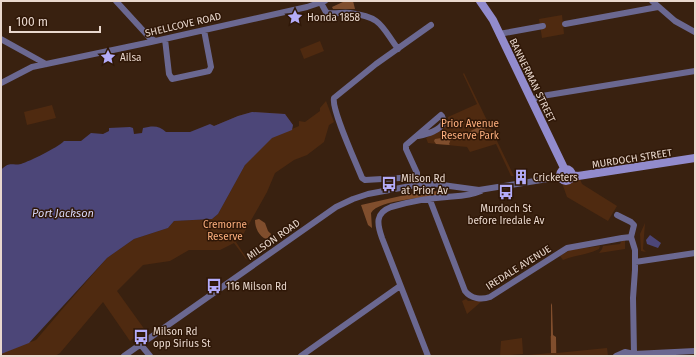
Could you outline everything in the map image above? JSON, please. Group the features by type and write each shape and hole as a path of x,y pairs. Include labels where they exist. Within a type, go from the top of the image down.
{"main road":[{"name":"BANNERMAN STREET","path":"480,1 491,17 531,100 562,173"},
{"name":"MURDOCH STREET","path":"562,173 561,180 566,181 569,180 571,175 578,176 695,158"}],"street":[{"path":"116,1 149,36 155,40"},
{"path":"652,1 675,21 695,32"},
{"path":"323,2 326,12 328,13 350,13 372,18 377,21 384,27 398,50"},
{"name":"SHELLCOVE ROAD","path":"1,83 28,68 165,39 323,2"},
{"path":"565,24 658,7"},
{"path":"417,177 365,180 362,178 333,103 334,98 376,64 398,50 431,25"},
{"path":"499,34 543,26"},
{"path":"165,39 169,74 172,79 209,71 211,67 204,30"},
{"path":"1,39 46,64"},
{"path":"531,100 542,96 695,71"},
{"path":"416,185 417,177 405,147 409,141 418,136"},
{"path":"447,197 450,194 452,187 474,190 484,189 562,173"},
{"name":"MILSON ROAD","path":"124,356 345,202 368,194 416,185 435,184 452,187"},
{"path":"428,356 379,230 378,221 381,213 386,208 447,197 472,195 484,189"},
{"name":"IREDALE AVENUE","path":"430,200 465,291 472,297 490,297 568,248 631,237"},
{"path":"616,215 631,222 634,226 631,237 635,250 633,355"},
{"path":"635,262 695,253"},
{"path":"301,356 400,286"},
{"path":"141,344 150,356"},
{"path":"616,356 625,352 633,355 695,351"}],"green space":[{"path":"562,15 564,34 542,38 539,19"},
{"path":"320,41 324,51 304,59 300,49"},
{"name":"Prior Avenue Reserve Park","path":"464,73 514,176 511,176 496,144 470,152 467,147 428,143 426,138 444,127 448,121 448,117 477,104 463,74"},
{"name":"Cremorne Reserve","path":"326,101 334,122 329,125 324,142 307,155 294,160 275,173 267,192 244,233 236,242 247,259 234,243 220,250 189,250 170,261 143,265 117,291 145,330 130,341 103,302 60,353 55,356 1,356 1,353 36,340 107,258 134,239 168,228 174,221 212,219 218,214 245,165 210,124 214,126 252,112 285,114 293,125 292,129 299,126 299,121 305,122 320,111 320,108"},
{"path":"52,105 56,118 27,125 24,112"},
{"path":"580,179 582,184 617,206 608,221 567,197 562,183 569,184"},
{"path":"645,223 643,249 646,252 641,251 640,234"},
{"path":"622,240 625,240 625,249 599,253 603,246 620,244"},
{"path":"600,246 599,249 594,251 563,260 560,256 570,250"},
{"path":"466,299 468,301 482,301 467,314 462,301"},
{"path":"550,336 556,337 557,353 607,348 608,356 517,356 551,353"},
{"path":"522,338 523,354 500,356 501,341"}],"shaded area":[{"path":"345,1 353,1 355,9 333,9 332,7"},
{"path":"484,122 487,127 484,130 465,140 462,135 481,127"},
{"path":"448,137 451,139 450,145 436,144 434,141 435,139"},
{"path":"439,191 443,193 393,202 376,208 371,213 372,228 368,225 361,205 414,193 419,196 427,192"},
{"path":"259,219 265,223 271,234 266,239 259,234 257,229 255,220"},
{"path":"551,303 553,335 556,337 556,353 551,353"}],"water":[{"name":"Port Jackson","path":"252,112 285,114 293,125 292,130 272,138 245,165 218,214 212,219 174,221 168,228 134,239 107,258 29,343 1,354 1,170 4,167 21,164 31,160 50,151 64,141 81,141 91,133 103,134 109,131 109,128 130,127 133,128 134,134 142,133 143,128 152,127 161,128 166,132 190,132 210,124 214,126"},
{"path":"650,235 661,243 658,248 647,244 646,240"}],"place":[{"name":"Honda 1858","path":"295,17"},
{"name":"Ailsa","path":"108,57"},
{"name":"Cricketers","path":"521,177"},
{"name":"Milson Rd at Prior Av","path":"389,184"},
{"name":"Murdoch St before Iredale Av","path":"506,192"},
{"name":"116 Milson Rd","path":"214,286"},
{"name":"Milson Rd opp Sirius St","path":"141,337"}]}
